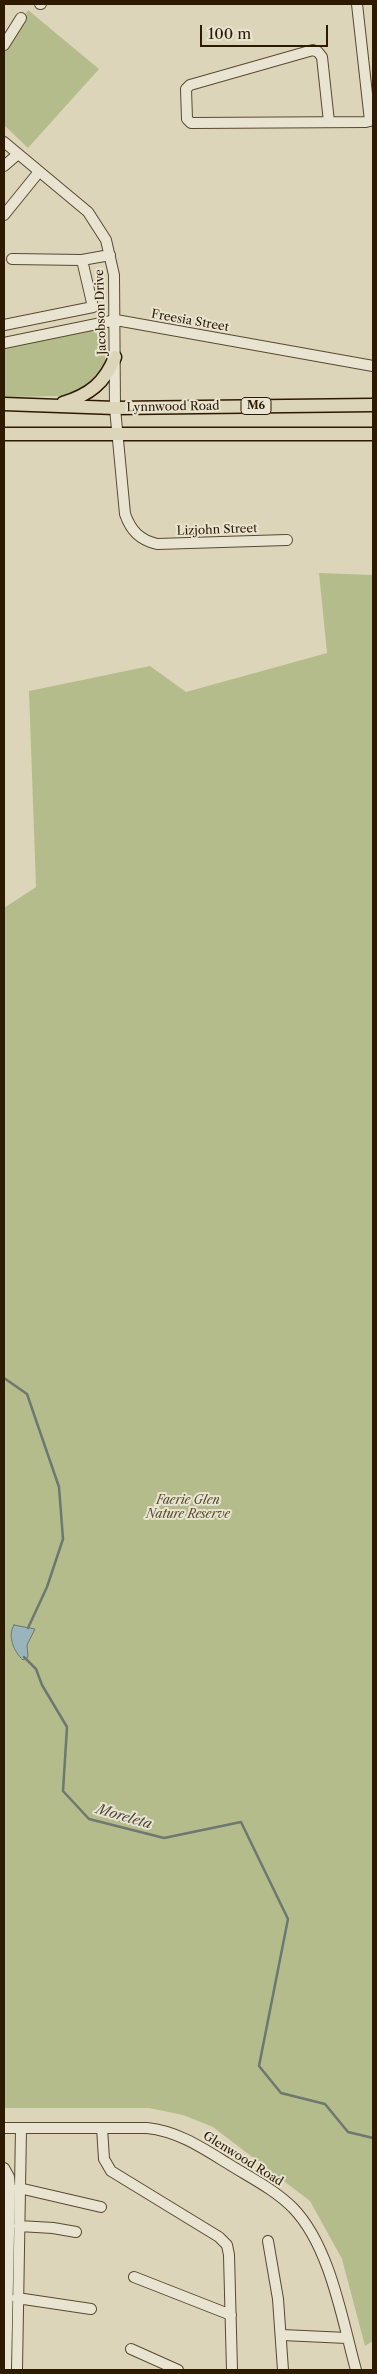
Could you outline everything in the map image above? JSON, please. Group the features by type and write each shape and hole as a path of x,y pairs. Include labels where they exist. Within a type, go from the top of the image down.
{"main road":[{"path":"53,406 78,398 94,389 106,376 115,357"},
{"name":"Lynnwood Road","path":"4,404 115,408 373,405"},
{"name":"Lynnwood Road","path":"4,434 373,434"}],"street":[{"path":"329,122 322,57 313,50 190,85 186,89 187,119 191,123 366,122 370,121 372,115 356,4"},
{"path":"4,42 21,18"},
{"name":"Jacobson Drive","path":"4,142 38,173 88,212 106,240 114,275 116,434"},
{"path":"4,166 18,154"},
{"path":"4,215 38,173"},
{"path":"12,259 82,260 110,255"},
{"path":"4,324 94,307 82,260"},
{"name":"Freesia Street","path":"4,343 116,320 373,366"},
{"name":"Lizjohn Street","path":"116,434 125,514 129,525 138,537 157,544 287,540"},
{"name":"Glenwood Road","path":"4,2128 152,2129 180,2136 285,2201 305,2223 319,2247 329,2274 356,2370"},
{"path":"17,2370 21,2128"},
{"path":"102,2128 104,2159 111,2171 219,2237 227,2245 230,2255 232,2370"},
{"path":"4,2168 9,2177 10,2188 6,2252 6,2370"},
{"path":"19,2188 101,2207"},
{"path":"18,2226 53,2228 76,2232"},
{"path":"268,2240 282,2335 283,2370"},
{"path":"134,2277 231,2315"},
{"path":"17,2298 90,2309"},
{"path":"282,2335 347,2338"},
{"path":"131,2349 178,2370"}],"green space":[{"path":"28,10 99,69 28,148 4,125 4,51"},
{"path":"95,327 107,338 104,372 86,390 65,396 4,397 4,346"},
{"name":"Faerie Glen Nature Reserve","path":"319,573 373,575 373,2341 365,2346 342,2259 310,2201 213,2127 183,2115 149,2108 4,2108 4,908 36,887 29,691 150,666 186,692 327,653"}],"water":[{"path":"14,1625 35,1629 27,1645 28,1657 23,1660 12,1644 11,1634"}],"waterway":[{"name":"Moreleta","path":"4,1378 27,1394 59,1487 63,1539 47,1587 28,1628"},
{"name":"Moreleta","path":"24,1657 36,1669 42,1685 67,1727 63,1791 89,1819 164,1838 241,1822 288,1919 259,2066 281,2093 325,2104 348,2132 373,2138"}]}
